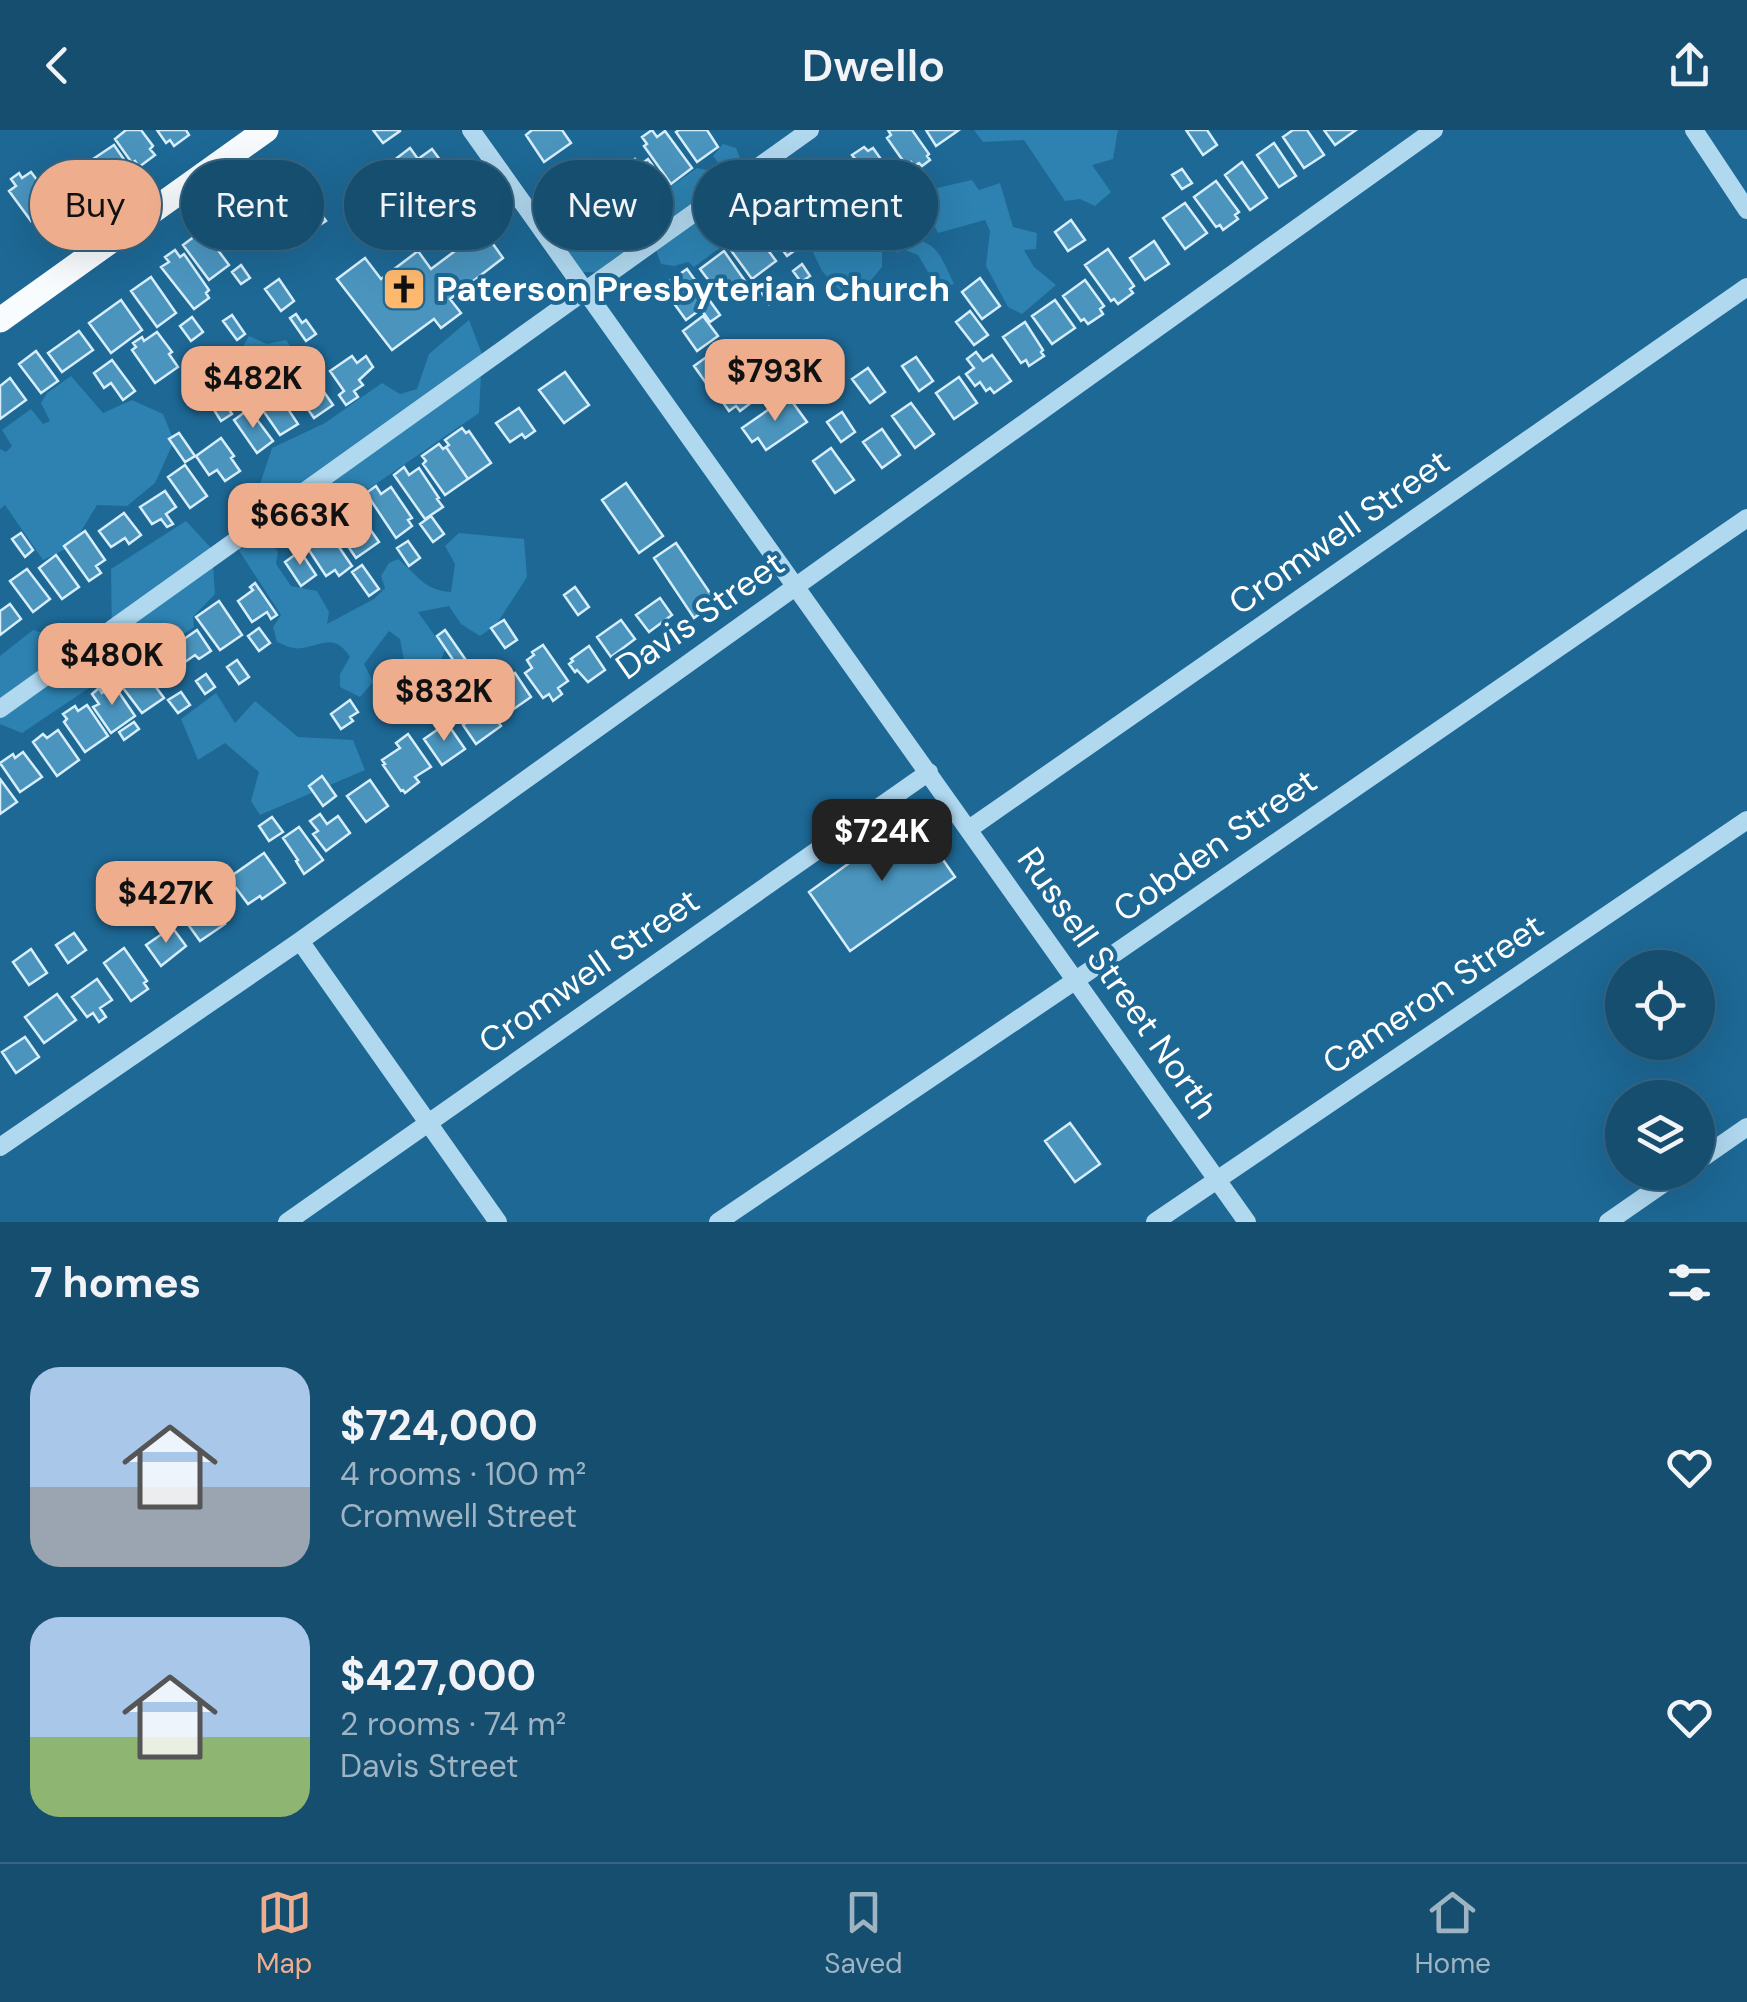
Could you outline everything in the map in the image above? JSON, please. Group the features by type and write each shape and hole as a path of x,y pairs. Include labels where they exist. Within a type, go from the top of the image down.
{"main road":[{"path":"0,320 266,130"}],"street":[{"name":"Russell Street North","path":"472,130 1247,1222"},
{"path":"0,709 810,130"},
{"name":"Davis Street","path":"0,1148 300,941 1434,130"},
{"path":"1694,130 1747,210"},
{"name":"Cromwell Street","path":"969,829 1747,287"},
{"name":"Cobden Street","path":"718,1222 1747,518"},
{"name":"Cromwell Street","path":"287,1222 929,772"},
{"name":"Cameron Street","path":"1156,1222 1747,820"},
{"path":"300,941 498,1222"},
{"path":"1715,1149 1747,1127"},
{"path":"1608,1222 1654,1190"}],"shaded area":[{"path":"974,130 1118,130 1113,159 1092,165 1111,192 1095,206 1080,199 1065,201 1024,140 983,142"},
{"path":"723,144 736,148 741,160 716,160 713,156"},
{"path":"693,171 693,250 717,250 694,267 688,262 661,264 656,250 673,250 673,185"},
{"path":"972,180 979,190 1000,183 1013,227 1037,233 1036,249 1024,250 1034,267 1056,285 1022,314 1008,307 986,266 990,231 985,220 938,233 938,188"},
{"path":"567,250 646,250 648,256 624,273 582,272"},
{"path":"812,250 882,250 882,267 860,293 842,293 822,271"},
{"path":"905,250 935,250 954,284 938,289 918,255"},
{"path":"469,320 482,354 479,413 325,519 309,498 269,510 255,499 272,448 325,423 382,383 400,394 417,389 429,354"},
{"path":"249,336 267,344 286,340 312,377 280,393 226,377"},
{"path":"836,353 842,383 804,402 789,385 806,366"},
{"path":"71,376 103,413 132,400 163,414 174,441 155,483 127,506 97,505 72,546 43,560 5,505 0,509 0,449 6,452 12,446 2,430 31,409 43,424 50,421 41,403 47,393"},
{"path":"186,521 212,549 215,594 193,617 194,627 155,646 112,637 111,569"},
{"path":"257,532 278,551 276,564 291,586 317,591 329,612 327,624 374,599 385,588 381,576 389,563 398,559 427,585 451,592 455,564 445,546 459,533 524,539 527,577 496,625 480,636 461,624 449,606 418,612 445,650 437,670 408,681 400,639 389,631 364,664 373,682 360,697 340,687 340,674 350,657 339,645 328,642 295,648 277,642 273,627 281,615 236,546"},
{"path":"33,630 97,649 104,678 22,733 0,724 0,656"},
{"path":"216,693 235,723 255,701 298,737 353,740 365,770 260,815 251,801 259,772 225,743 198,760 181,719"}],"building":[{"path":"126,130 141,130 155,155 148,160 130,160 115,139"},
{"path":"157,130 186,130 189,135 174,146 170,140 166,143"},
{"path":"373,130 400,130 400,131 383,143"},
{"path":"532,130 562,130 571,143 543,160 526,135"},
{"path":"652,130 657,137 665,131 692,168 673,182 673,160 654,160 642,137"},
{"path":"707,130 718,147 696,160 676,132"},
{"path":"888,130 912,130 930,160 902,160 887,138 891,135"},
{"path":"926,130 959,130 936,146"},
{"path":"1186,130 1207,130 1217,145 1203,155"},
{"path":"1293,130 1307,130 1324,155 1304,168 1283,137"},
{"path":"1324,130 1356,130 1335,145"},
{"path":"1274,143 1296,176 1279,187 1257,155"},
{"path":"114,145 124,160 94,160"},
{"path":"864,147 868,151 873,148 881,160 856,160 852,155"},
{"path":"410,148 418,159 432,149 440,160 394,160"},
{"path":"1242,162 1267,198 1250,210 1225,175"},
{"path":"1182,169 1192,183 1182,189 1172,175"},
{"path":"19,173 22,178 30,173 30,220 9,191 16,186 11,179"},
{"path":"1216,181 1239,212 1235,215 1238,219 1223,230 1220,225 1216,227 1194,197"},
{"path":"1185,203 1207,233 1185,249 1163,218"},
{"path":"1071,220 1085,240 1068,251 1055,232"},
{"path":"1154,241 1169,264 1145,280 1130,258"},
{"path":"1108,249 1134,286 1130,289 1133,293 1118,304 1114,299 1111,301 1085,265"},
{"path":"175,250 180,257 184,254 209,290 209,298 194,309 161,267 169,262 165,257"},
{"path":"187,250 218,250 229,265 209,280"},
{"name":"Paterson Presbyterian Church","path":"456,250 497,250 503,258 450,299 461,313 441,328 434,319 392,350 337,279 365,258 381,279 418,251 431,269"},
{"path":"731,250 768,250 776,261 752,279"},
{"path":"724,251 745,281 722,298 700,269"},
{"path":"802,264 810,276 801,282 793,271"},
{"path":"241,265 250,278 241,284 232,272"},
{"path":"687,269 720,315 710,322 701,309 686,320 673,302 678,299 671,280"},
{"path":"151,277 176,313 157,327 131,291"},
{"path":"980,278 1000,306 982,319 962,292"},
{"path":"279,279 294,301 281,311 265,289"},
{"path":"1085,280 1104,306 1100,309 1103,314 1088,324 1084,319 1081,321 1063,296"},
{"path":"770,286 778,298 769,304 761,292"},
{"path":"121,300 142,330 111,353 89,323"},
{"path":"1055,300 1075,328 1052,344 1032,316"},
{"path":"970,311 988,335 974,345 956,322"},
{"path":"296,314 316,334 306,341 290,318"},
{"path":"232,315 245,334 237,340 223,321"},
{"path":"703,316 718,336 697,351 683,331"},
{"path":"192,317 203,332 191,341 180,326"},
{"path":"1025,322 1044,356 1029,366 1026,360 1021,363 1003,337"},
{"path":"79,331 93,350 62,372 48,353"},
{"path":"157,332 178,367 155,383 132,350 136,347 133,343"},
{"path":"723,345 735,362 706,383 694,366"},
{"path":"776,345 787,360 769,373 759,357"},
{"path":"36,351 58,381 41,393 19,364"},
{"path":"976,352 983,361 992,355 1011,381 994,393 990,388 986,391 980,382 975,386 966,374 974,368 967,359"},
{"path":"352,356 357,363 366,356 373,367 359,380 363,385 354,391 358,397 346,405 339,395 344,391 330,371"},
{"path":"916,357 933,381 919,391 902,366"},
{"path":"112,360 135,391 123,400 111,383 104,388 94,373"},
{"path":"868,368 885,392 870,403 852,379"},
{"path":"565,372 589,405 564,423 539,390"},
{"path":"750,373 764,393 740,411 736,406 729,411 722,401 736,391 732,386"},
{"path":"959,377 977,403 954,419 936,393"},
{"path":"10,378 26,400 0,419 0,386"},
{"path":"317,382 333,405 314,418 298,395"},
{"path":"788,396 807,422 766,450 758,438 752,442 742,428"},
{"path":"280,397 298,424 280,435 262,409"},
{"path":"221,398 232,414 221,421 211,405"},
{"path":"911,403 934,434 915,448 892,416"},
{"path":"519,408 535,431 510,442 496,423"},
{"path":"249,409 273,441 257,453 234,420"},
{"path":"842,412 855,432 841,442 827,422"},
{"path":"462,428 466,433 469,431 491,463 468,479 445,440"},
{"path":"882,429 900,455 882,468 863,442"},
{"path":"179,433 195,456 185,462 169,439"},
{"path":"221,438 240,471 225,481 217,470 209,475 196,456"},
{"path":"439,444 443,449 446,447 468,479 445,495 423,464 426,461 422,456"},
{"path":"831,448 854,480 835,493 813,461"},
{"path":"185,465 207,496 190,508 168,477"},
{"path":"404,467 409,475 419,468 443,507 425,519 394,475"},
{"path":"626,483 663,536 639,553 602,500"},
{"path":"376,486 381,494 391,487 412,518 408,520 412,526 396,538 366,493"},
{"path":"165,491 176,507 166,514 173,524 167,527 161,519 152,524 140,507"},
{"path":"354,506 379,542 356,558 331,521"},
{"path":"124,513 141,535 129,544 125,538 111,547 99,531"},
{"path":"431,516 444,534 433,542 420,524"},
{"path":"85,531 105,560 96,566 101,573 89,581 64,546"},
{"path":"328,531 352,566 339,576 335,570 326,576 303,541 312,534 315,540"},
{"path":"21,533 33,550 25,557 12,539"},
{"path":"408,541 420,558 409,566 397,548"},
{"path":"676,543 716,602 694,618 654,558"},
{"path":"300,551 316,575 301,586 285,562"},
{"path":"56,555 79,587 62,599 39,568"},
{"path":"362,565 379,589 369,596 352,572"},
{"path":"27,569 50,599 33,612 10,581"},
{"path":"255,583 277,615 271,619 267,612 252,622 238,601 253,590 250,587"},
{"path":"575,587 589,607 578,615 564,595"},
{"path":"660,598 672,615 649,632 636,615"},
{"path":"219,601 242,635 220,650 196,617"},
{"path":"10,604 21,619 0,635 0,611"},
{"path":"504,620 517,640 505,648 491,628"},
{"path":"621,620 635,639 611,657 597,637"},
{"path":"259,628 270,643 259,651 248,636"},
{"path":"197,630 211,651 182,664 171,648"},
{"path":"445,630 477,676 468,682 437,636"},
{"path":"543,645 568,681 558,688 562,694 553,701 549,694 543,698 525,673 532,668 527,660 534,655 532,652"},
{"path":"589,646 605,670 588,682 569,664"},
{"path":"166,648 181,670 161,683 146,662"},
{"path":"136,660 164,698 142,713 114,676"},
{"path":"237,660 249,677 239,684 227,667"},
{"path":"515,673 531,697 508,713 492,690"},
{"path":"206,674 215,687 205,694 196,681"},
{"path":"423,682 433,696 421,705 411,691"},
{"path":"114,685 135,716 111,733 93,707 99,704 92,694"},
{"path":"181,692 190,705 178,713 168,700"},
{"path":"350,700 358,712 341,729 331,714"},
{"path":"87,705 108,736 85,752 64,722 67,719 63,714 75,706 78,711"},
{"path":"488,707 501,726 476,744 463,725"},
{"path":"134,722 139,729 124,740 119,732"},
{"path":"447,723 465,749 442,765 424,739"},
{"path":"58,730 79,760 57,776 33,742"},
{"path":"408,734 431,767 415,777 419,782 405,793 382,760 400,748 396,743"},
{"path":"23,752 42,777 20,792 0,763"},
{"path":"322,776 336,796 323,806 309,786"},
{"path":"0,779 17,802 0,814"},
{"path":"370,780 388,806 366,822 347,796"},
{"path":"320,814 327,824 338,816 350,833 326,851 313,834 318,831 310,821"},
{"path":"272,817 283,832 269,841 259,826"},
{"path":"913,817 955,877 850,951 809,892"},
{"path":"299,827 323,860 304,874 283,838"},
{"path":"264,853 285,883 248,904 236,888 224,896 217,886"},
{"path":"155,885 169,905 158,913 143,893"},
{"path":"213,905 225,924 200,941 187,923"},
{"path":"172,927 186,946 161,966 146,945"},
{"path":"74,933 86,950 68,963 56,945"},
{"path":"124,948 147,981 144,983 148,989 131,1001 104,963"},
{"path":"31,949 47,973 29,985 13,962"},
{"path":"97,979 112,1000 100,1008 106,1017 99,1022 93,1013 87,1017 72,997"},
{"path":"57,994 76,1020 44,1043 25,1017"},
{"path":"25,1037 39,1057 16,1073 2,1052"},
{"path":"1070,1123 1100,1164 1075,1182 1045,1141"}],"place":[{"name":"Paterson Presbyterian Church","path":"404,289"}]}
